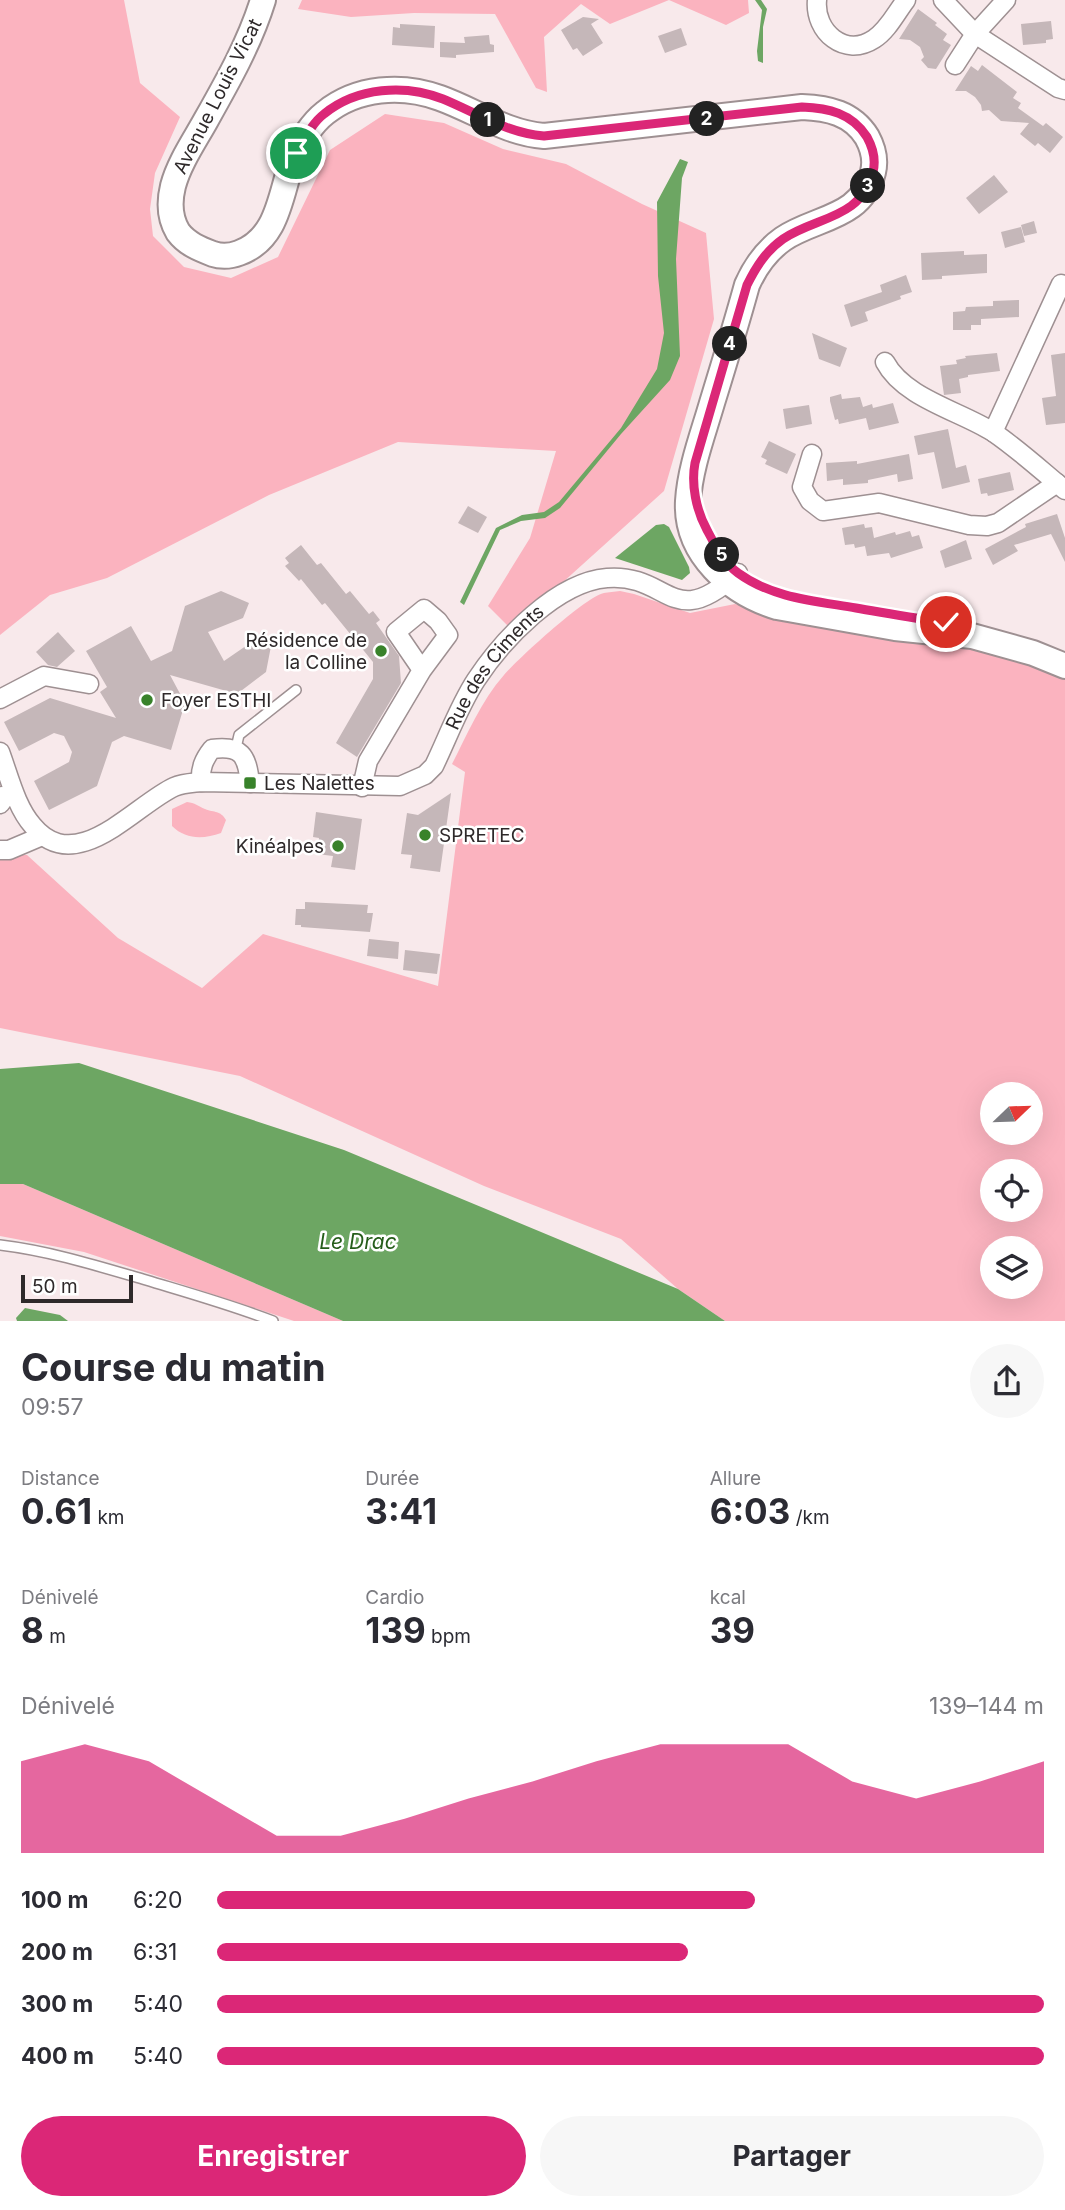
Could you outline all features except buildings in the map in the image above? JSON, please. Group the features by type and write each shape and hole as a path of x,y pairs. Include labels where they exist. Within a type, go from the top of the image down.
{"main road":[{"name":"Avenue Louis Vicat","path":"263,0 250,35 178,173 170,199 170,211 179,234 195,247 220,256 245,251 264,238 275,218 296,153 307,134 323,114 363,94 384,90 411,90 440,98 505,128 544,136 802,107 825,108 845,115 863,132 874,154 871,179 864,193 856,204 843,213 783,239 754,270 747,285 708,417 693,476 702,521 732,578"},
{"path":"732,578 778,593 915,619 974,624 1000,630 1065,654"},
{"path":"732,578 750,597 777,607 895,628 984,638 1065,666"}],"street":[{"path":"817,0 818,21 823,30 832,38 850,45 861,45 880,35 906,0"},
{"path":"943,0 975,34 1065,90"},
{"path":"955,65 975,34 1006,0"},
{"path":"993,432 1061,284"},
{"path":"812,454 802,487 810,500 823,511 879,503 957,523 987,526 998,523 1061,486 993,432 907,387 891,373 886,362"},
{"name":"Rue des Ciments","path":"42,836 69,844 87,842 107,833 174,787 201,782 400,786 425,775 434,766 476,681 498,652 541,609 577,585 608,578 623,579 652,586 674,599 687,601 708,596 732,578"},
{"path":"362,787 368,761 422,670"},
{"path":"0,699 44,676 89,684"},
{"path":"201,782 200,773 204,759 212,749 228,747 236,748 244,756 250,783"},
{"path":"0,752 24,812 42,836 9,850 0,850"}],"lane":[{"path":"236,748 239,735 296,690"},
{"path":"0,1245 46,1253 102,1268 240,1308 273,1321"}],"shaded area":[{"path":"0,0 124,0 140,83 180,117 155,173 150,209 153,236 184,267 231,278 278,257 330,150 385,114 444,123 503,149 566,164 642,204 706,233 714,319 664,491 511,629 488,606 530,538 556,451 398,442 269,495 107,578 50,595 0,635"},
{"path":"302,0 669,0 610,24 581,4 544,37 547,92 536,88 495,14 414,13 351,17 298,9"},
{"path":"669,0 748,0 749,13 726,25"},
{"path":"620,591 634,594 690,613 735,604 772,616 1004,653 1065,677 1065,1321 725,1321 678,1289 621,1239 484,1186 240,1076 0,1028 0,855 27,855 118,938 202,988 263,934 438,986 465,772 452,764 481,707 512,667 582,605 604,593"},
{"path":"187,802 222,815 226,820 221,833 195,837 177,831 172,826 172,809"},
{"path":"0,1184 23,1184 343,1321 294,1321 84,1252 0,1236"}],"water":[{"path":"755,0 761,0 767,9 763,27 763,63 758,61 757,51 762,10"},
{"path":"680,159 688,162 682,178 676,259 680,356 670,380 560,508 545,518 521,521 500,530 464,605 460,602 496,528 522,515 544,512 559,502 621,428 657,369 664,333 658,276 657,202"},
{"path":"664,524 669,527 689,567 690,573 682,580 615,558 656,525"},
{"name":"Le Drac","path":"79,1063 344,1150 678,1289 725,1321 343,1321 23,1184 0,1184 0,1069"},
{"path":"25,1308 60,1315 68,1321 17,1321 16,1318"}],"place":[{"name":"Résidence de la Colline","path":"381,651"},
{"name":"Foyer ESTHI","path":"147,700"},
{"name":"Les Nalettes","path":"250,783"},
{"name":"SPRETEC","path":"425,835"},
{"name":"Kinéalpes","path":"338,846"}],"route":[{"path":"296,153 323,114 345,101 384,90 411,90 440,98 505,128 544,136 802,107 825,108 845,115 871,143 874,154 871,179 856,204 843,213 783,239 763,257 754,270 747,285 695,463 693,476 698,503 702,521 727,562 738,573 778,593 915,619 946,622"}]}
